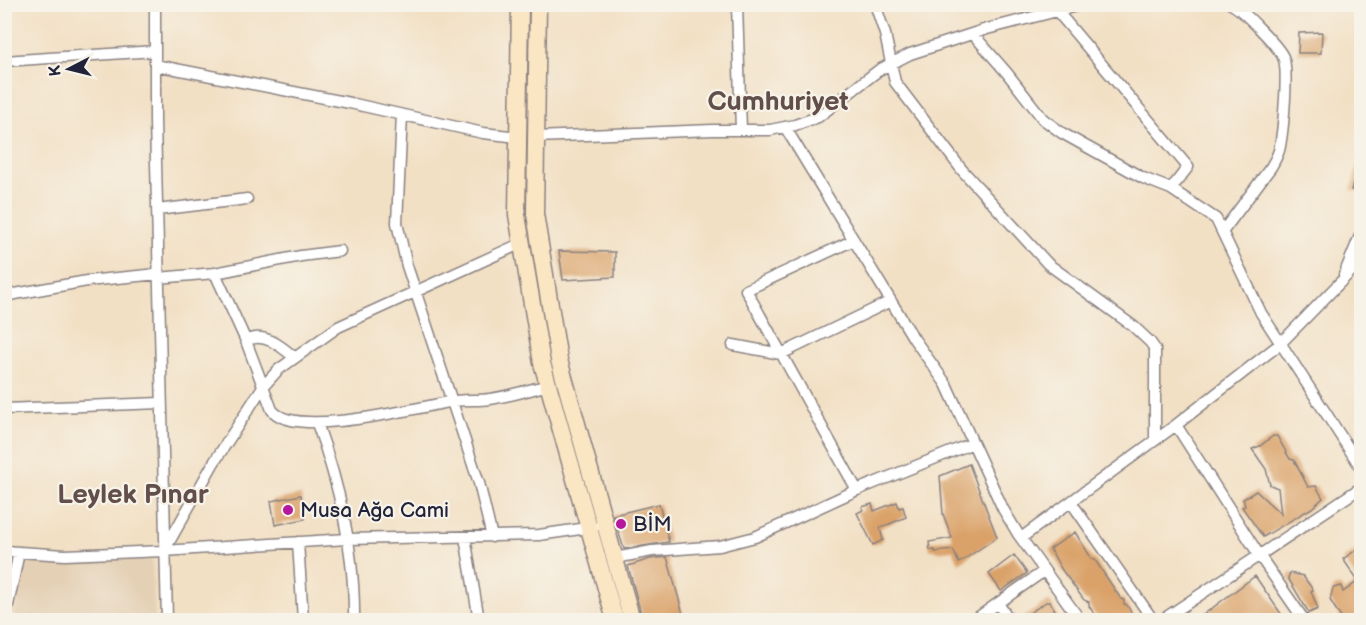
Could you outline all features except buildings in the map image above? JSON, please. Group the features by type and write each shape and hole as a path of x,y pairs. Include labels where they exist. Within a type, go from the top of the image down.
{"main road":[{"path":"520,4 517,215 542,363 615,621"},
{"path":"538,4 535,214 559,360 632,621"}],"street":[{"path":"155,4 158,276 167,621"},
{"path":"737,4 741,130"},
{"path":"875,4 885,34 892,75 899,89 988,201 1048,264 1126,321 1155,349 1155,440"},
{"path":"536,137 770,130 785,127 818,117 890,63 910,54 973,34 1084,4"},
{"path":"1223,231 1277,156 1281,139 1286,70 1283,56 1245,13 1231,4"},
{"path":"1057,10 1188,167 1171,189"},
{"path":"973,34 1043,119 1062,133 1143,178 1171,189 1216,219 1261,313 1362,469"},
{"path":"4,61 155,51"},
{"path":"155,65 483,133 518,137"},
{"path":"402,115 397,223 416,290 479,483 492,537"},
{"path":"785,127 891,301 946,384 1003,509 1080,621"},
{"path":"157,210 247,199"},
{"path":"1343,280 1362,231"},
{"path":"854,240 746,290 857,490"},
{"path":"164,551 213,464 262,388 278,370 338,327 522,243"},
{"path":"4,296 87,281 215,273 301,256 340,251"},
{"path":"1021,538 1176,425 1280,344 1362,260"},
{"path":"215,273 246,341 262,388 272,410 280,419 317,423 373,416 452,401 494,398 548,385"},
{"path":"733,345 781,354 891,301"},
{"path":"246,341 252,338 265,338 294,357"},
{"path":"4,409 161,404"},
{"path":"317,423 337,482 347,539 354,621"},
{"path":"1176,425 1304,621"},
{"path":"615,558 652,551 703,548 738,542 772,530 857,490 972,443"},
{"path":"1162,621 1362,487"},
{"path":"1071,502 1153,621"},
{"path":"4,551 65,555 347,539 538,535 606,524"},
{"path":"465,537 479,621"},
{"path":"298,542 303,621"},
{"path":"5,621 19,552"},
{"path":"974,621 1044,571"},
{"path":"998,604 1010,621"}],"shaded area":[{"path":"152,559 155,620 13,620 26,562"}],"place":[{"name":"Musa Ağa Cami","path":"288,510"},
{"name":"BİM","path":"621,524"}],"district":[{"name":"Cumhuriyet","path":"778,102"},
{"name":"Leylek Pınar","path":"133,495"}]}
